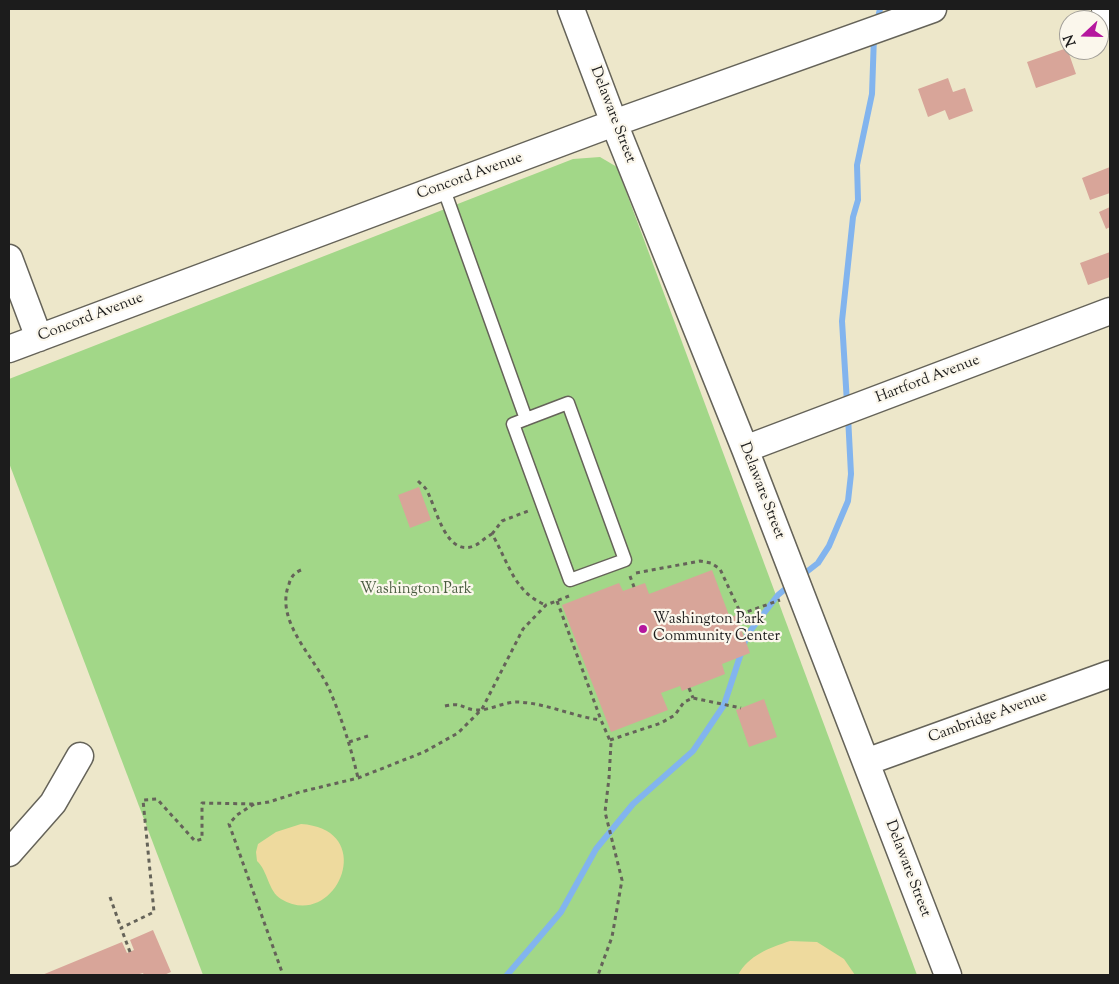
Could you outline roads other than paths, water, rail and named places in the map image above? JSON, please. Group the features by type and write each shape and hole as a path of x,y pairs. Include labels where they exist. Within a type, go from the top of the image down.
{"street":[{"name":"Delaware Street","path":"571,9 614,123 745,449 948,975"},
{"name":"Concord Avenue","path":"9,350 614,123 934,9"},
{"path":"1106,9 1110,20"},
{"path":"9,258 39,338"},
{"name":"Hartford Avenue","path":"745,449 1110,311"},
{"name":"Cambridge Avenue","path":"866,762 1110,674"},
{"path":"9,853 53,803 80,756"}],"lane":[{"path":"443,187 526,419"},
{"path":"568,404 625,560 570,580 513,424 526,419 568,404"}],"waterway":[{"path":"877,22 880,9"},
{"path":"847,403 842,321 853,217 858,200 857,165 872,94 874,36"},
{"path":"800,577 818,563 829,546 848,501 851,474 848,416"},
{"path":"507,975 561,912 596,849 633,804 693,751 724,705 747,635 778,595 790,585"}],"place":[{"name":"Washington Park Community Center","path":"643,629"}],"park label":[{"name":"Washington Park","path":"416,590"}]}
